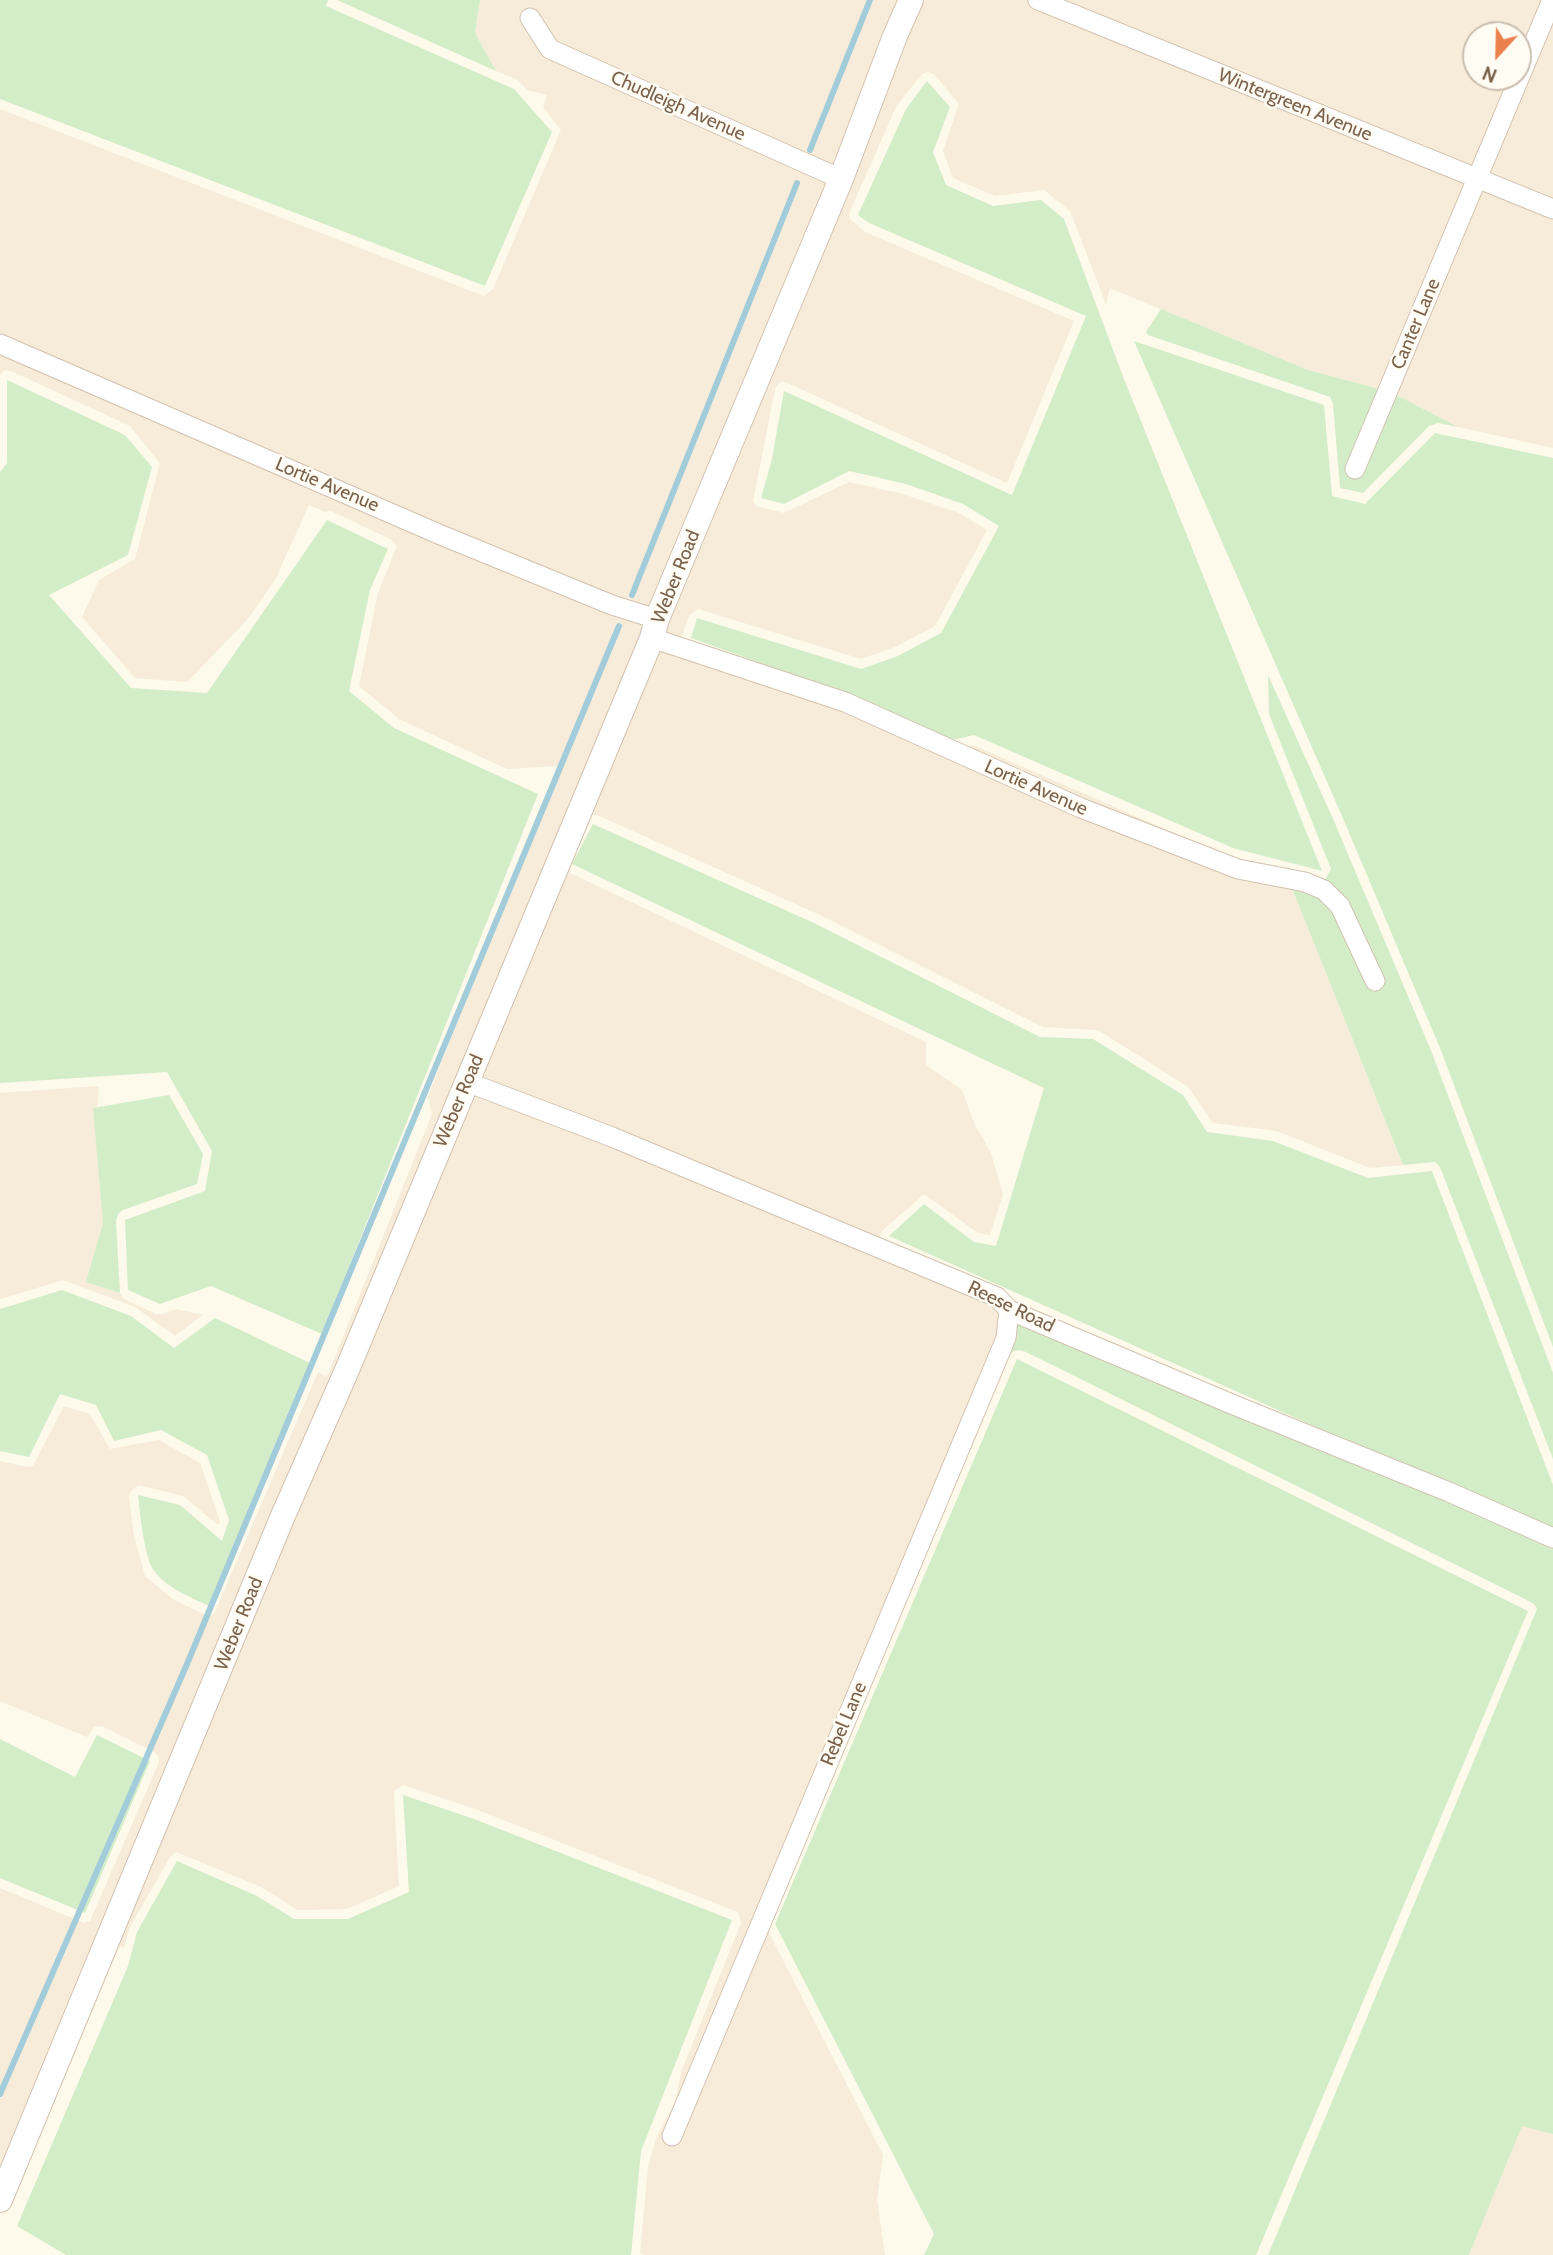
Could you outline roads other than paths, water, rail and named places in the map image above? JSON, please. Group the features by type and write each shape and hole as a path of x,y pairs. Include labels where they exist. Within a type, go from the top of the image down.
{"street":[{"name":"Weber Road","path":"0,2200 282,1518 467,1083 841,179 895,36 912,0"},
{"name":"Wintergreen Avenue","path":"1038,0 1553,209"},
{"name":"Canter Lane","path":"1355,469 1552,0"},
{"name":"Chudleigh Avenue","path":"530,18 550,49 841,179"},
{"name":"Lortie Avenue","path":"0,344 612,605 655,629 845,702 1081,808 1238,869 1305,882 1324,890 1340,906 1375,981"},
{"name":"Reese Road","path":"467,1083 612,1137 997,1297 1009,1310 1449,1492 1553,1538"},
{"name":"Rebel Lane","path":"672,2136 1006,1338 1009,1310"}],"waterway":[{"path":"810,150 870,0"},
{"path":"632,595 797,183"},
{"path":"0,2094 187,1664 619,626"}]}
